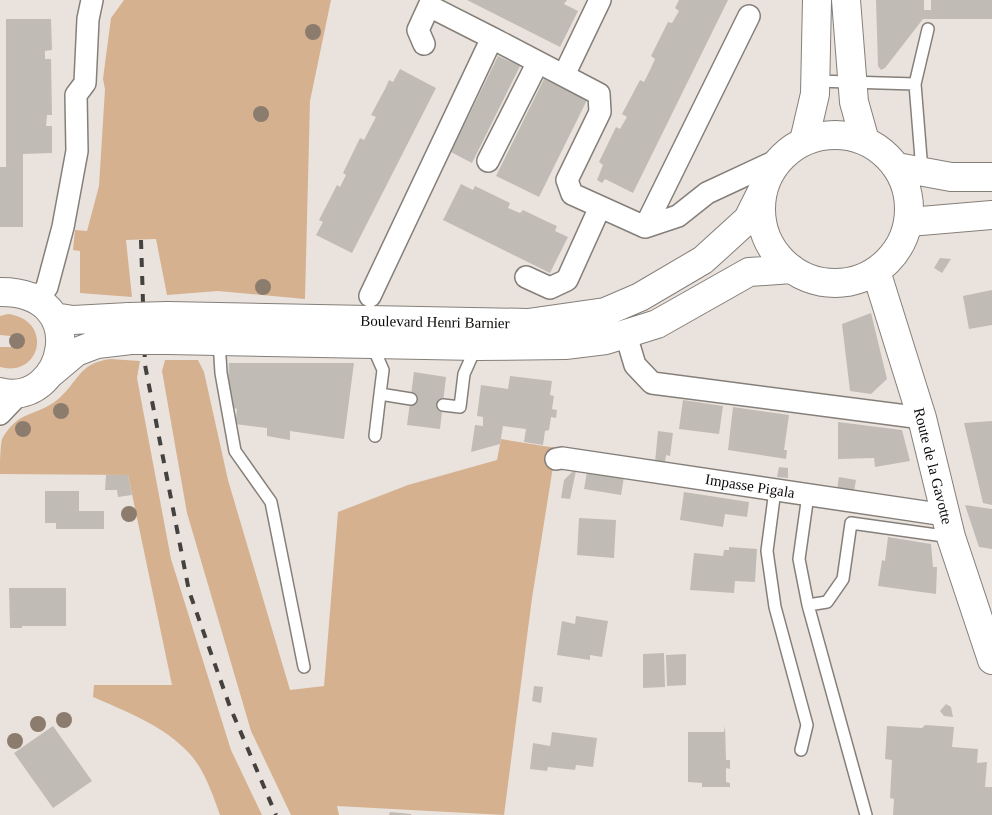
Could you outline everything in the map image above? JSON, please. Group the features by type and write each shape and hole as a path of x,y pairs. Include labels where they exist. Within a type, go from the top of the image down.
{"main road":[{"path":"804,141 814,105 817,0"},
{"path":"846,0 855,111 865,141"},
{"path":"910,169 907,193 909,222 902,241 891,258 876,271 856,280 833,283 812,279 792,269 775,252 764,232 761,208 765,185 780,159 804,141 824,136 845,135 865,141 910,169 951,177 992,177"},
{"name":"Boulevard Henri Barnier","path":"0,292 19,292 46,308 73,320 130,329 528,323 605,312 640,297 703,260 748,219 765,185"},
{"path":"909,222 992,215"},
{"name":"Boulevard Henri Barnier","path":"168,328 218,341 477,346 565,345 606,340 657,324 738,276 749,272 792,269"},
{"name":"Route de la Gavotte","path":"876,271 922,418 948,526 992,660"},
{"path":"46,308 60,331 61,346 58,360 51,373"},
{"name":"Boulevard Henri Barnier","path":"10,392 38,386 76,352 130,329"}],"street":[{"path":"46,308 47,287 77,150 76,95 85,83 88,19 92,0"},
{"path":"564,75 596,1"},
{"path":"424,44 418,30 429,6 599,94 600,112 567,180 572,194 645,227 678,216 707,193 780,159"},
{"path":"645,227 749,16"},
{"path":"370,296 492,38"},
{"path":"488,161 538,62"},
{"path":"526,277 550,288 567,280 600,207"},
{"path":"626,334 635,365 652,383 922,418"},
{"path":"0,414 10,392"},
{"name":"Impasse Pigala","path":"556,459 562,458 808,495 948,526"}],"lane":[{"path":"910,169 915,84 928,29"},
{"path":"816,81 915,84"},
{"path":"218,341 221,373 235,451 271,502 304,667"},
{"path":"372,344 383,370 375,436"},
{"path":"443,405 460,408 464,374 477,346"},
{"path":"380,394 410,399"},
{"path":"775,490 767,551 775,607 807,725 801,750"},
{"path":"808,495 799,559 808,605 866,815"},
{"path":"808,605 827,602 843,579 851,523 948,526"}],"shaded area":[{"path":"124,0 331,0 310,101 305,299 218,291 167,295 156,239 126,240 132,297 80,293 80,251 73,250 75,230 87,231 99,186 105,89 103,79 111,18"},
{"path":"8,314 23,318 32,326 36,336 37,347 33,357 25,364 14,368 0,367 0,347 11,347 11,336 0,335 0,316"},
{"path":"110,359 140,361 137,378 171,559 231,750 262,815 220,815 208,782 194,759 179,743 144,720 93,697 94,685 172,685 128,475 0,474 2,439 8,429 21,418 57,400 85,369 99,361"},
{"path":"165,360 198,360 204,372 228,480 290,690 324,686 338,512 408,485 497,460 501,439 556,448 532,598 504,815 337,806 339,815 291,815 251,731 187,513 162,371"}],"building":[{"path":"467,0 567,0 564,4 578,11 560,47"},
{"path":"679,0 728,0 633,193 605,179 602,183 597,180 603,165 599,162 616,127 620,129 627,117 622,114 640,80 644,82 655,59 651,56 668,22 672,23 679,11 675,8"},
{"path":"876,0 924,0 924,10 931,10 931,0 992,0 992,19 923,19 885,68 881,70 878,66"},
{"path":"6,19 51,19 52,50 45,51 45,59 51,59 52,115 47,115 46,126 52,126 52,153 23,154 23,227 0,227 0,167 6,167"},
{"path":"498,56 520,66 472,163 451,152"},
{"path":"400,69 436,88 352,253 316,235 323,222 319,220 337,185 340,187 346,175 343,173 360,138 364,140 376,117 371,115 389,80 393,82"},
{"path":"544,79 587,100 539,197 496,176"},
{"path":"461,184 473,190 475,186 510,203 508,208 520,213 523,210 557,226 555,231 568,237 550,273 443,220"},
{"path":"940,258 951,259 942,273 934,268"},
{"path":"992,290 992,325 969,329 963,296"},
{"path":"871,313 887,379 871,394 850,391 842,324"},
{"path":"229,363 354,363 344,439 290,431 290,440 267,436 267,428 235,424 237,409 232,407 232,401 227,400"},
{"path":"414,372 446,377 440,429 407,425"},
{"path":"510,376 552,381 550,395 554,396 552,409 557,410 556,418 551,417 549,430 545,431 543,445 524,442 526,429 503,426 500,444 471,452 475,425 483,426 483,417 477,416 481,385 508,389"},
{"path":"683,400 723,406 719,434 679,429"},
{"path":"733,407 789,415 784,450 787,450 786,459 728,450"},
{"path":"992,421 992,505 983,503 964,423"},
{"path":"838,422 902,430 910,461 875,467 874,458 838,459"},
{"path":"658,431 673,433 670,456 666,455 665,463 655,462"},
{"path":"779,467 788,468 788,478 777,477"},
{"path":"574,470 576,471 570,499 561,498 564,480"},
{"path":"587,472 624,477 621,495 584,489"},
{"path":"106,475 128,475 132,495 118,497 117,490 105,490"},
{"path":"839,477 856,480 854,491 837,489"},
{"path":"45,491 79,491 79,511 104,511 104,529 56,529 56,523 45,523"},
{"path":"684,492 749,502 747,517 725,514 723,527 680,520"},
{"path":"965,505 992,509 992,549 979,547"},
{"path":"579,518 616,520 614,558 577,555"},
{"path":"888,537 931,544 933,567 937,567 936,594 878,586 882,560 885,561"},
{"path":"729,547 757,549 755,582 735,581 734,593 690,590 694,553 723,556 724,550 729,550"},
{"path":"9,588 66,588 66,626 22,626 22,628 10,628"},
{"path":"576,616 608,621 602,657 590,655 590,660 557,655 562,621 575,624"},
{"path":"664,653 665,687 643,688 643,654"},
{"path":"686,654 686,685 667,686 666,655"},
{"path":"534,686 543,687 541,703 532,701"},
{"path":"946,704 951,707 953,717 944,716 940,711"},
{"path":"925,725 954,727 952,747 978,749 977,763 987,762 985,787 992,787 992,815 893,815 894,799 890,798 892,760 885,759 887,726 922,728"},
{"path":"53,726 92,781 53,808 14,753"},
{"path":"725,726 726,760 730,760 730,769 726,768 726,782 730,783 730,787 702,787 702,783 688,782 688,732 724,732"},
{"path":"552,732 597,738 593,767 576,765 575,770 548,767 547,771 530,769 533,743 550,746"},
{"path":"390,812 411,814 411,815 389,815"}],"railway":[{"path":"141,240 145,365 189,591 230,707 276,815"}]}
